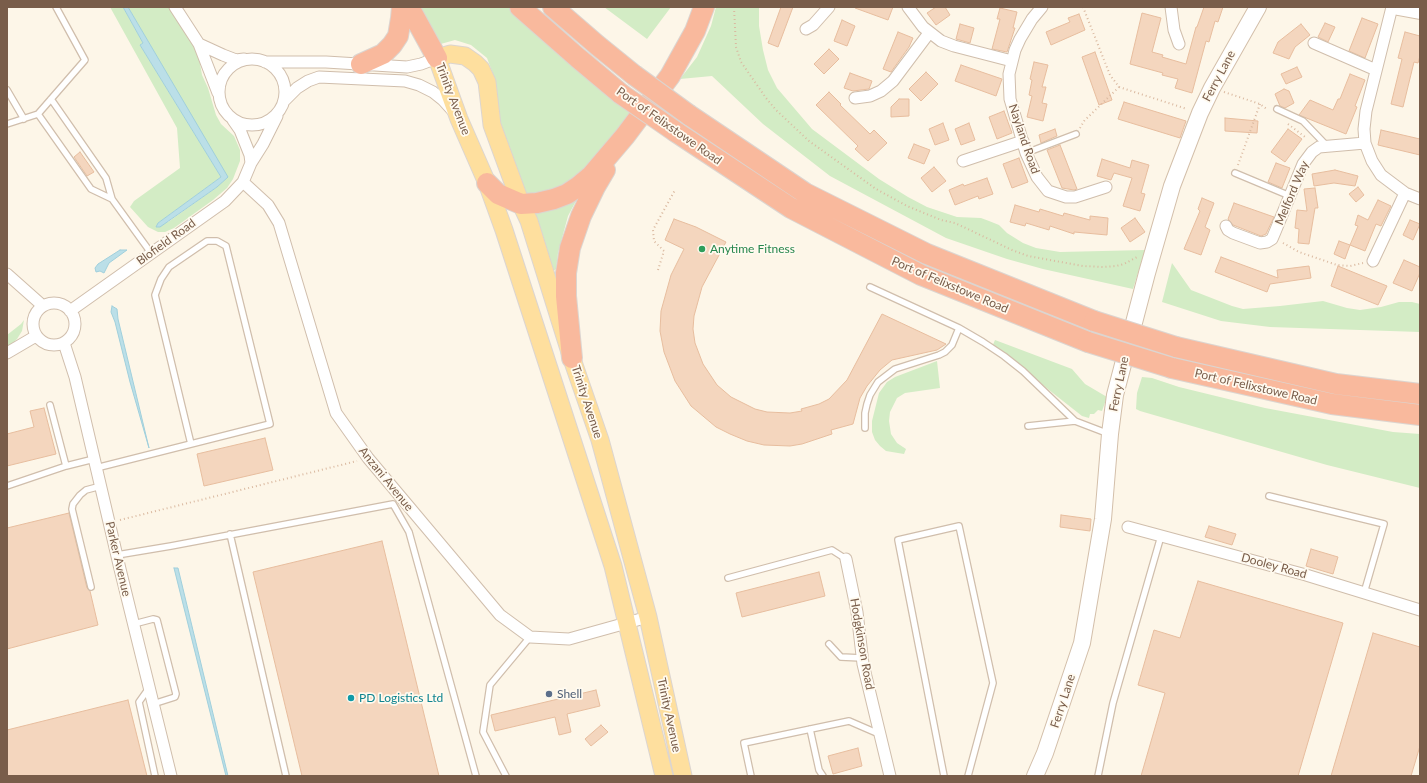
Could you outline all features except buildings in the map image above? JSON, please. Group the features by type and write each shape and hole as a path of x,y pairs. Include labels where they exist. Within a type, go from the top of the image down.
{"highway":[{"path":"361,64 383,54 392,45 398,36 402,7"},
{"path":"409,7 437,58"},
{"name":"Port of Felixstowe Road","path":"520,7 621,94 676,132 791,208 921,275 1088,342 1172,368 1332,404 1420,415"},
{"name":"Port of Felixstowe Road","path":"553,7 634,75 689,115 805,193 927,254 1094,321 1176,347 1336,384 1420,394"},
{"path":"486,183 498,194 521,204 546,202 567,194 591,176 625,136 670,76 695,31 704,7"},
{"path":"572,358 566,296 566,273 570,248 581,216 595,187 625,136"}],"main road":[{"name":"Trinity Avenue","path":"664,776 613,566 532,315 486,183 459,119 437,58 450,54 465,56 475,62 486,76 492,125 521,204 529,221 572,358 600,440 648,617 683,776"}],"street":[{"path":"175,7 199,44 221,105 243,137 250,155 251,163"},
{"path":"806,29 813,25 829,7"},
{"path":"908,7 923,27 941,41 954,46 1012,61"},
{"name":"Nayland Road","path":"1042,7 1025,28 1012,61 1009,86 1010,99 1022,142 1037,177 1048,191 1075,197 1106,187"},
{"path":"1171,7 1174,30 1179,44"},
{"name":"Ferry Lane","path":"1035,776 1045,753 1082,644 1103,520 1110,434 1115,395 1153,251 1172,186 1200,113 1212,88 1258,7"},
{"path":"1392,7 1366,111 1364,129 1366,143 1372,161 1381,175 1405,193 1420,199"},
{"path":"1398,7 1420,11"},
{"path":"855,98 870,96 881,91 893,81 929,33"},
{"path":"199,44 236,60 251,59 265,62 361,64 407,67 437,58"},
{"path":"1314,44 1376,70"},
{"path":"219,96 220,82 227,70 242,60 251,59"},
{"path":"265,62 280,74 284,83 285,92 282,106"},
{"path":"232,120 253,126 263,124 273,118 297,88 308,81 319,77 405,81 420,85 433,92 443,100 459,119"},
{"name":"Blofield Road","path":"70,311 225,201 243,182 251,163 263,144 282,106"},
{"path":"963,161 1022,142"},
{"path":"1323,146 1366,143"},
{"name":"Melford Way","path":"1226,226 1233,234 1260,242 1267,242 1272,239 1303,164 1312,152 1323,146"},
{"name":"Anzani Avenue","path":"243,182 268,205 280,223 336,413 368,458 500,615 530,637"},
{"path":"1373,261 1405,193"},
{"path":"7,274 43,306"},
{"path":"50,303 58,303 65,306 74,317 74,328 72,335 64,343 50,345 43,343 36,336 33,330 33,319 36,312 43,306 50,303"},
{"path":"7,353 36,336"},
{"name":"Parker Avenue","path":"64,343 75,377 171,776"},
{"name":"Dooley Road","path":"1128,527 1306,575 1420,610"},
{"name":"Hodgkinson Road","path":"846,559 856,612 862,658 890,776"},
{"path":"530,637 569,639 648,617"}],"lane":[{"path":"7,124 38,114 85,60 56,7"},
{"path":"7,90 24,119"},
{"path":"52,99 106,178 112,199 151,253"},
{"path":"1274,111 1304,121 1323,146"},
{"path":"38,114 91,189 112,199"},
{"path":"1026,153 1076,134"},
{"path":"1235,173 1290,196"},
{"path":"7,486 66,466 95,464 190,444 270,424 226,246 217,241 207,241 169,267 161,279 155,295 190,444"},
{"path":"870,287 959,328 1004,356 1023,371 1075,421 1110,434"},
{"path":"865,428 865,413 867,404 870,395 878,382 895,368 939,356 945,352 952,345 959,328"},
{"path":"50,405 66,466"},
{"path":"1028,426 1075,421"},
{"path":"91,587 72,510 73,504 80,494 86,490 100,486"},
{"path":"1269,496 1384,524 1364,593"},
{"path":"117,555 393,504 409,532 476,776"},
{"path":"944,776 898,540 959,526 993,683 968,776"},
{"path":"230,534 286,776"},
{"path":"1098,776 1113,702 1161,536"},
{"path":"728,578 832,550 846,559"},
{"path":"134,624 153,619 157,620 176,694 175,697 153,704"},
{"path":"506,776 483,732 490,685 530,637"},
{"path":"829,644 841,656 862,658"},
{"path":"149,688 139,702 155,776"},
{"path":"751,776 744,743 849,721 880,734"},
{"path":"810,729 819,770 823,776"}],"path":[{"path":"734,7 736,47 741,62 766,98 776,110 809,141 831,158 891,198 926,214 962,226 1028,256 1084,266 1103,267 1116,266 1129,262 1140,254 1153,251"},
{"path":"1083,7 1110,75 1119,87 1200,113"},
{"path":"1076,134 1084,121 1119,87"},
{"path":"1212,88 1260,104 1274,111"},
{"path":"1235,173 1260,104"},
{"path":"1284,122 1323,146"},
{"path":"658,270 664,251 654,241 653,230 675,190"},
{"path":"1275,232 1284,244 1299,252 1338,266 1350,266 1373,261"},
{"path":"109,523 368,458"}],"green space":[{"path":"110,7 123,7 143,43 140,45 221,177 158,223 168,222 217,187 227,177 128,7 171,7 193,44 199,58 202,75 208,88 216,115 221,124 234,136 240,150 240,161 233,179 227,188 174,228 165,232 158,232 148,227 130,207 134,201 180,168 177,128"},
{"path":"418,7 511,7 631,113 593,160 579,173 560,186 534,196 523,195 499,127 493,74 487,58 471,45 455,40 437,45"},
{"path":"604,7 671,7 647,39"},
{"path":"716,7 759,7 759,26 763,50 768,70 777,88 812,129 879,179 927,207 957,217 981,218 989,221 999,225 1007,233 1023,243 1036,248 1060,252 1145,250 1133,289 1043,269 1007,259 946,238 830,176 763,124 712,76 680,79 697,57 711,26"},
{"path":"577,199 568,216 558,253 556,269 551,273 529,211"},
{"path":"1172,263 1191,290 1243,309 1323,301 1360,310 1381,307 1399,302 1412,302 1420,304 1420,332 1270,327 1221,321 1162,302"},
{"path":"24,320 22,331 17,339 7,349 7,335"},
{"path":"995,340 1072,369 1085,384 1107,397 1102,411 1098,410 1094,414 1090,414 1089,418 1082,416 1023,368 992,347"},
{"path":"937,361 940,388 905,393 897,398 890,412 889,421 891,434 897,443 906,449 904,454 886,451 875,440 872,432 872,421 879,393 887,382 895,377"},
{"path":"1142,377 1152,378 1179,387 1265,408 1393,432 1420,434 1420,488 1327,465 1140,411 1136,409 1137,393"}],"water":[{"path":"123,7 128,7 228,177 217,187 160,227 156,227 158,223 221,177 140,45 143,43"},
{"path":"120,250 127,250 109,263 104,273 100,271 96,272 95,268 98,264"},
{"path":"112,306 117,309 118,319 149,448 111,312"},
{"path":"174,568 178,568 228,776 226,776"}],"place":[{"name":"Anytime Fitness","path":"702,249"},
{"name":"Shell","path":"549,694"},
{"name":"PD Logistics Ltd","path":"351,698"}]}
